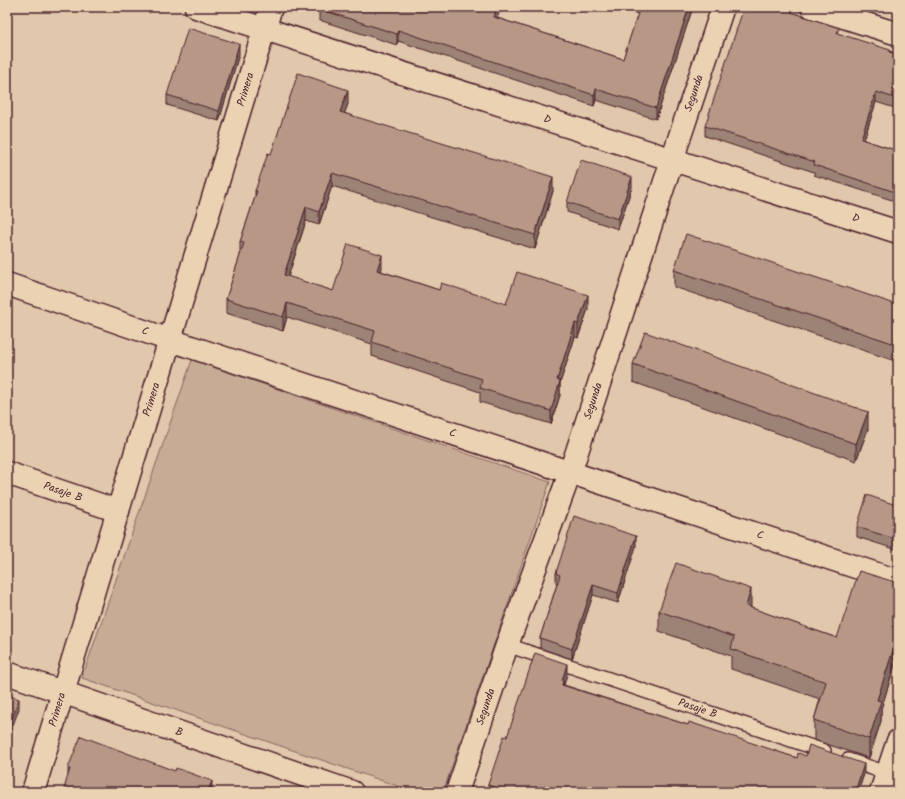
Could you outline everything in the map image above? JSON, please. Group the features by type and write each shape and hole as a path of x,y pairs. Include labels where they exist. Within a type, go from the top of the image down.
{"street":[{"name":"D","path":"196,7 898,232"},
{"name":"Primera","path":"33,792 271,7"},
{"name":"Segunda","path":"457,792 507,645 570,473 723,7"},
{"path":"812,7 898,34"},
{"name":"C","path":"7,284 170,340 898,581"},
{"name":"Pasaje B","path":"7,474 118,511"},
{"name":"B","path":"7,673 352,792"},
{"path":"884,782 898,741"}],"lane":[{"name":"Pasaje B","path":"507,645 884,782"}],"shaded area":[{"path":"192,360 550,482 443,792 415,792 82,678"}],"building":[{"path":"319,7 497,7 494,17 623,59 640,7 689,7 656,108 596,89 594,95 398,30 397,34 319,9"},
{"path":"744,7 785,7 792,9 791,12 839,28 837,33 898,54 898,99 876,92 861,139 898,151 898,193 814,165 815,162 705,126"},
{"path":"188,28 239,44 219,111 167,95"},
{"path":"298,73 348,90 340,112 553,177 535,235 332,173 319,212 306,207 284,275 333,291 348,244 382,255 377,270 439,290 441,283 506,304 517,272 588,295 578,324 575,323 557,380 560,381 551,411 480,388 482,379 372,342 375,331 287,303 283,317 226,299 244,243 240,242 257,191 255,191 268,153 271,154"},
{"path":"581,160 632,177 618,219 567,202"},
{"path":"686,234 898,305 898,345 674,270"},
{"path":"645,332 868,412 856,444 633,364"},
{"path":"898,487 898,540 857,527 867,495 893,504"},
{"path":"574,516 636,536 618,593 593,585 572,649 540,638 560,575 556,573"},
{"path":"676,563 751,589 746,606 837,638 859,571 898,583 898,635 877,700 881,701 869,739 814,720 826,682 731,649 734,637 659,611"},
{"path":"535,653 567,664 562,685 688,725 689,722 797,758 798,753 806,756 809,745 864,764 855,792 509,792 488,785 504,736 507,737"},
{"path":"7,695 19,699 7,731"},
{"path":"81,736 175,771 176,768 212,781 209,788 220,792 63,792 70,769 68,768"},
{"path":"7,740 10,741 7,749"}]}
